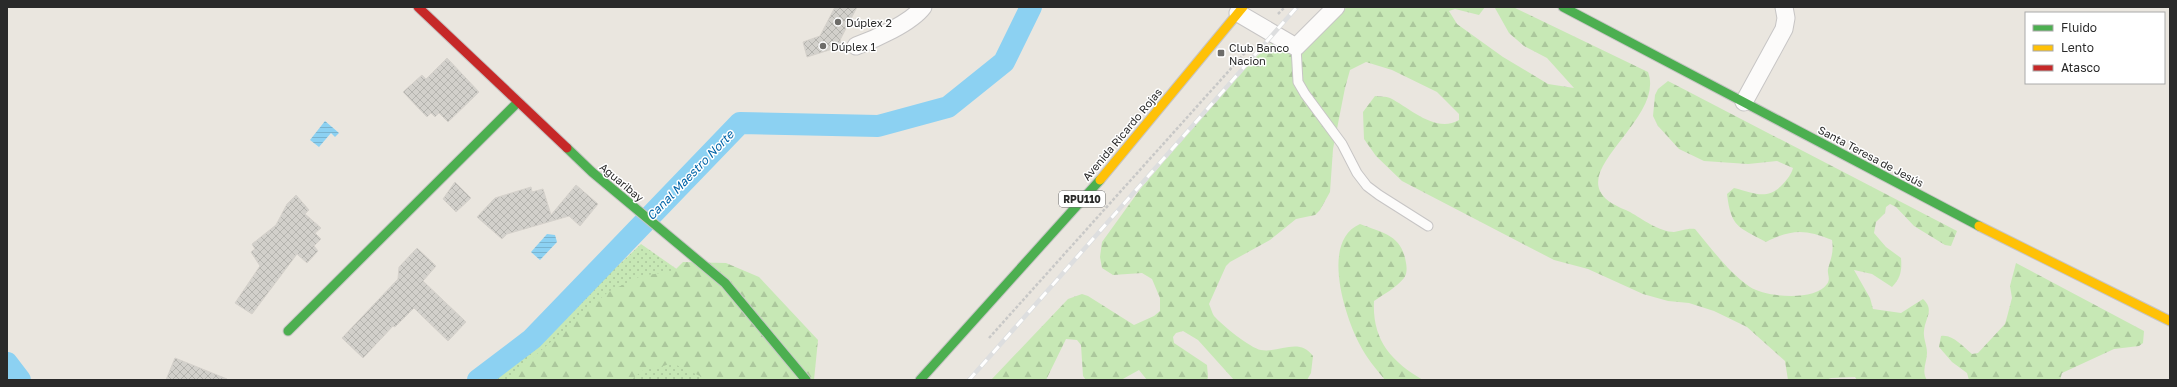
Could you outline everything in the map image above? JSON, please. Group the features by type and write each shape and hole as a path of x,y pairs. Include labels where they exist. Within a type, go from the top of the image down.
{"street":[{"name":"Aguaribay","path":"418,7 517,103 592,172 725,283 806,380"},
{"path":"856,46 915,16 923,7"},
{"path":"1241,10 1265,30 1296,47 1336,7"},
{"name":"Santa Teresa de Jesús","path":"1563,7 1982,228 2170,321"},
{"path":"1744,102 1784,29 1786,18 1784,7"},
{"name":"Avenida Ricardo Rojas","path":"920,380 1120,157 1241,10"},
{"path":"288,331 517,103"}],"lane":[{"path":"1296,47 1298,82 1305,94 1342,144 1357,173 1367,186 1379,195 1428,226"}],"path":[{"path":"988,339 1285,7"}],"green space":[{"path":"1347,7 1485,7 1479,15 1455,9 1449,11 1457,24 1503,57 1548,84 1574,88 1547,58 1524,46 1509,33 1495,8 1513,7 1648,72 1650,88 1645,104 1636,120 1603,165 1598,179 1602,195 1613,204 1663,230 1674,232 1695,229 1721,260 1742,281 1757,290 1790,296 1812,293 1821,290 1829,280 1828,271 1832,252 1832,240 1806,232 1799,232 1783,235 1766,242 1742,229 1734,220 1731,213 1727,194 1734,188 1760,194 1772,192 1783,184 1793,168 1777,161 1748,164 1704,161 1679,149 1658,126 1653,116 1655,95 1658,89 1668,81 1957,231 1951,246 1945,245 1914,226 1896,207 1890,204 1886,207 1885,213 1876,222 1874,233 1886,247 1901,258 1901,270 1899,277 1892,287 1872,274 1854,270 1870,298 1873,309 1901,313 1923,299 1927,303 1929,311 1924,334 1927,356 1924,373 1927,380 1857,380 1855,377 1831,378 1826,380 1788,380 1785,361 1747,327 1714,311 1689,303 1668,301 1643,294 1588,269 1554,260 1402,181 1376,156 1364,139 1363,112 1375,96 1390,98 1423,118 1441,124 1459,120 1459,114 1437,92 1392,70 1366,62 1350,70 1333,149 1330,192 1320,210 1315,215 1296,219 1270,240 1230,262 1226,266 1209,304 1213,315 1218,320 1236,336 1256,348 1261,350 1275,350 1289,347 1302,347 1308,350 1313,356 1311,373 1307,380 1234,380 1198,340 1183,331 1176,333 1173,337 1174,343 1207,365 1207,380 1147,380 1139,370 1121,380 1086,380 1083,376 1081,345 1077,340 1066,339 1046,380 991,380 1068,299 1082,294 1088,296 1134,325 1154,316 1160,311 1160,298 1152,279 1142,273 1113,275 1102,268 1100,257 1102,242 1141,188 1244,68 1276,39 1301,50"},
{"path":"1360,224 1390,236 1400,246 1404,254 1407,267 1405,276 1394,288 1374,301 1374,315 1376,327 1385,348 1401,365 1423,380 1385,380 1365,354 1354,332 1343,299 1339,280 1338,262 1341,246 1348,233"},
{"path":"641,244 728,305 791,380 496,380"},
{"path":"683,262 726,263 759,277 818,340 814,380 702,380 700,376 672,363 652,370 651,364 631,380 507,380 608,292 641,276 674,271"},
{"path":"2016,263 2144,331 2143,343 2139,346 2114,349 2062,373 2060,380 1969,380 1967,373 1952,362 1939,347 1941,336 1954,339 1972,354 1978,353 2005,324 2012,298 2010,286"}],"water":[{"path":"325,121 339,133 335,137 331,133 319,147 310,140"},
{"path":"547,234 555,235 557,242 540,260 531,252"}],"building":[{"path":"835,7 857,7 840,40 842,46 807,57 803,42 820,36"},
{"path":"447,58 479,92 448,122 439,113 435,117 431,113 427,117 403,92 422,75 426,79"},
{"path":"455,182 471,198 456,212 443,199"},
{"path":"576,185 598,204 580,226 569,216 507,234 502,239 477,217 495,198 531,187 532,192 543,189 551,215"},
{"path":"296,195 309,210 305,214 321,228 315,233 321,239 314,246 318,251 307,263 297,254 252,314 235,303 260,266 251,252 255,249 252,244 276,225 287,204"},
{"path":"417,248 436,266 423,281 466,322 448,341 414,308 395,327 393,326 363,358 342,338 398,279 399,267"},
{"path":"175,358 227,379 227,380 166,380"}],"waterway":[{"name":"Canal Maestro Norte","path":"478,380 532,339 740,123 878,126 948,107 1004,62 1031,7"},
{"name":"Canal Maestro Norte","path":"7,363 20,380"}],"railway":[{"path":"969,380 1297,7"}],"traffic: fast":[{"path":"1563,7 1979,226"},
{"path":"288,331 517,103"},
{"path":"567,148 592,172 725,283 806,380"},
{"path":"920,380 1100,180"}],"traffic: slow":[{"path":"1100,180 1243,7"},
{"path":"1979,226 2170,321"}],"traffic: jam":[{"path":"418,7 567,148"}],"place":[{"name":"Dúplex 2","path":"838,22"},
{"name":"Dúplex 1","path":"823,46"},
{"name":"Club Banco Nacion","path":"1221,53"}]}
